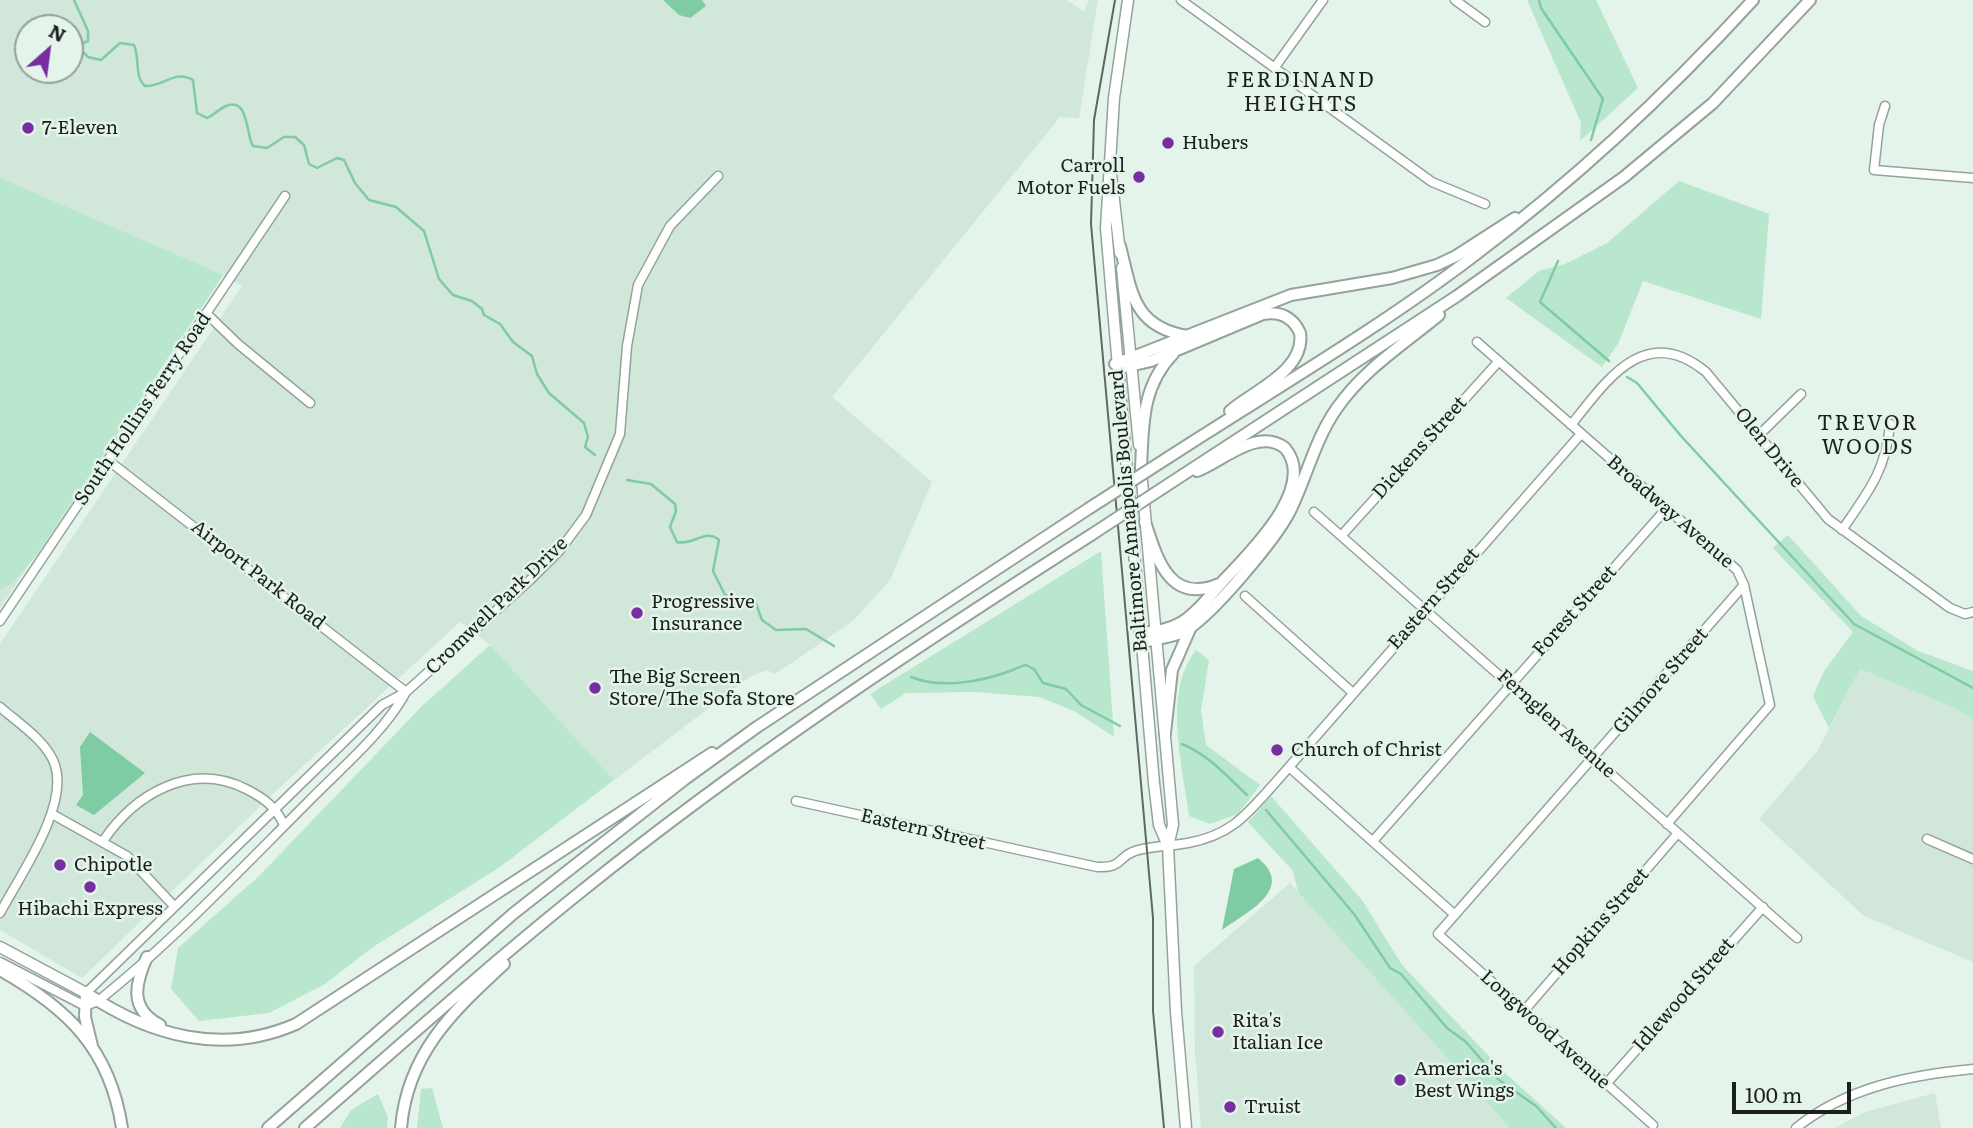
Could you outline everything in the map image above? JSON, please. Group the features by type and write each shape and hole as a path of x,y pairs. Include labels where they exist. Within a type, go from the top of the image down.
{"highway":[{"path":"268,1128 505,921 621,828 757,727 1428,290 1544,201 1638,118 1753,0"},
{"path":"1141,637 1175,636 1191,627 1279,531 1296,498 1321,435 1349,392 1380,360 1481,280 1677,135 1757,59 1810,0"},
{"path":"1130,363 1188,336 1291,295 1392,278 1437,265 1457,256 1497,228 1544,201"},
{"path":"1120,246 1132,293 1143,315 1158,328 1188,336"},
{"path":"305,1128 474,979 584,889 781,741 1481,280"},
{"path":"1116,366 1178,349 1272,312 1291,320 1301,337 1299,352 1290,365 1196,439"},
{"path":"1141,469 1144,415 1149,389 1160,369 1178,349"},
{"path":"1155,636 1186,619 1260,541 1279,514 1294,477 1292,457 1281,444 1261,440 1172,482"},
{"path":"1145,522 1160,565 1172,580 1196,589 1221,583"},
{"path":"1165,733 1172,670 1191,627"},
{"path":"122,1128 113,1087 86,1030 86,993 146,1026 184,1038 230,1041 275,1034 311,1017 682,770 757,727"},
{"path":"401,1128 413,1074 439,1027 584,889"},
{"path":"147,957 137,983 140,1008 152,1021 184,1038"},
{"path":"0,970 51,1001 92,1046"}],"main road":[{"name":"Baltimore Annapolis Boulevard","path":"1128,0 1114,98 1111,174 1105,218 1116,366 1159,825 1168,846"},
{"name":"Baltimore Annapolis Boulevard","path":"1111,174 1120,246 1173,825 1168,846 1176,1013 1186,1128"},
{"path":"0,947 86,993"}],"street":[{"path":"1181,0 1432,182 1485,204"},
{"path":"1275,67 1323,0"},
{"path":"1455,0 1485,22"},
{"path":"1885,106 1878,125 1874,170 1973,178"},
{"name":"Cromwell Park Drive","path":"86,993 382,705 406,692 560,550 586,515 620,434 627,346 638,285 670,226 718,176"},
{"name":"South Hollins Ferry Road","path":"0,621 285,196"},
{"path":"208,314 238,344 310,402"},
{"name":"Broadway Avenue","path":"1477,342 1737,570 1744,585 1770,705 1667,824"},
{"name":"Olen Drive","path":"1571,425 1625,364 1637,356 1662,353 1688,359 1706,372 1821,512 1950,608 1960,614 1973,612"},
{"name":"Dickens Street","path":"1342,535 1499,361"},
{"path":"1758,436 1801,394"},
{"path":"1842,530 1877,480 1887,454 1890,425"},
{"name":"Eastern Street","path":"796,801 1087,866 1116,866 1132,852 1217,836 1232,828 1289,766 1581,434"},
{"name":"Airport Park Road","path":"109,461 406,692"},
{"name":"Forest Street","path":"1373,841 1666,509"},
{"name":"Fernglen Avenue","path":"1314,512 1797,938"},
{"name":"Gilmore Street","path":"1438,934 1744,585"},
{"path":"1245,596 1353,693"},
{"name":"Cromwell Park Drive","path":"85,1006 98,1001 147,957 284,825 395,713 406,692"},
{"path":"0,707 42,744 55,766 57,793 52,814 0,913"},
{"path":"1289,766 1455,915"},
{"path":"103,841 132,807 160,789 183,779 219,779 249,791 276,809 284,825"},
{"path":"52,814 127,856 174,905"},
{"name":"Hopkins Street","path":"1523,1012 1678,833"},
{"path":"1927,839 1973,859"},
{"name":"Idlewood Street","path":"1606,1084 1762,907"},
{"name":"Longwood Avenue","path":"1438,934 1653,1125"},
{"path":"0,962 85,1006"},
{"path":"1796,1128 1830,1104 1856,1092 1921,1074 1973,1069"}],"shaded area":[{"path":"0,0 1066,0 1084,11 1089,0 1098,0 1079,118 1060,117 832,397 932,482 890,580 853,621 775,674 767,670 750,677 614,780 490,645 460,622 277,790 82,978 0,930 0,644 242,286 223,276 0,608"},
{"path":"663,0 702,0 706,6 690,18 679,15"},
{"path":"1527,0 1596,0 1638,88 1580,141 1581,123"},
{"path":"0,178 223,275 37,555 12,583 0,590"},
{"path":"1679,181 1769,214 1761,319 1643,281 1619,342 1602,367 1506,298 1539,271 1565,264 1607,243"},
{"path":"1788,535 1861,616 1918,651 1973,671 1973,719 1957,709 1860,669 1829,728 1813,696 1824,671 1853,632 1773,548"},
{"path":"1101,551 1114,737 1076,712 1039,697 975,692 906,693 881,709 870,694"},
{"path":"490,645 614,780 500,867 373,947 325,984 269,1013 199,1021 171,989 178,948 260,875 421,707"},
{"path":"1196,650 1209,660 1201,710 1206,745 1260,785 1238,814 1210,824 1189,816 1178,730 1180,687 1186,667"},
{"path":"1860,669 1957,709 1973,719 1973,962 1864,916 1759,819 1818,750"},
{"path":"90,732 145,773 94,815 76,805 83,795 80,747"},
{"path":"1271,796 1362,900 1402,965 1504,1072 1566,1128 1510,1128 1298,892 1293,871 1248,822"},
{"path":"1258,858 1268,869 1272,880 1270,890 1264,899 1222,930 1234,869"},
{"path":"1290,883 1510,1128 1201,1128 1195,1051 1194,966"},
{"path":"432,1088 443,1128 417,1128 421,1089"},
{"path":"1935,1093 1941,1128 1835,1128 1865,1112"},
{"path":"378,1094 388,1117 387,1128 340,1128 351,1110"}],"waterway":[{"path":"74,0 88,31 88,41 81,44 80,49 88,57 101,60 120,43 134,45 139,77 145,86 180,76 193,80 197,113 207,118 226,106 233,104 239,107 246,118 253,146 267,148 284,137 295,137 304,145 309,164 317,168 337,158 344,160 355,183 369,200 396,207 424,231 439,279 453,295 472,301 482,309 484,315 500,324 513,342 532,356 537,374 549,393 584,423 588,437 585,447 595,455"},
{"path":"1539,0 1541,8 1603,99 1591,140"},
{"path":"1558,261 1540,302 1609,361"},
{"path":"1627,377 1637,383 1681,436 1854,624 1973,688"},
{"path":"627,480 651,484 675,504 676,511 670,527 677,542 688,542 704,536 719,540 713,571 725,595 755,601 762,620 776,630 806,629 834,646"},
{"path":"911,677 935,683 960,683 999,675 1026,665 1034,669 1043,683 1066,689 1081,705 1120,726"},
{"path":"1182,744 1208,760 1247,795"},
{"path":"1266,810 1354,914 1390,968 1401,974 1447,1028 1466,1042 1499,1080 1536,1106 1556,1128"}],"tram line":[{"path":"1115,0 1094,120 1091,224 1153,918 1153,1011 1164,1128"}],"place":[{"name":"7-Eleven","path":"28,128"},
{"name":"Hubers","path":"1168,143"},
{"name":"Carroll Motor Fuels","path":"1139,177"},
{"name":"Progressive Insurance","path":"637,613"},
{"name":"The Big Screen Store/The Sofa Store","path":"595,688"},
{"name":"Church of Christ","path":"1277,750"},
{"name":"Chipotle","path":"60,865"},
{"name":"Hibachi Express","path":"90,887"},
{"name":"Rita's Italian Ice","path":"1218,1032"},
{"name":"America's Best Wings","path":"1400,1080"},
{"name":"Truist","path":"1230,1107"}],"district":[{"name":"FERDINAND HEIGHTS","path":"1301,93"},
{"name":"TREVOR WOODS","path":"1868,436"}]}
